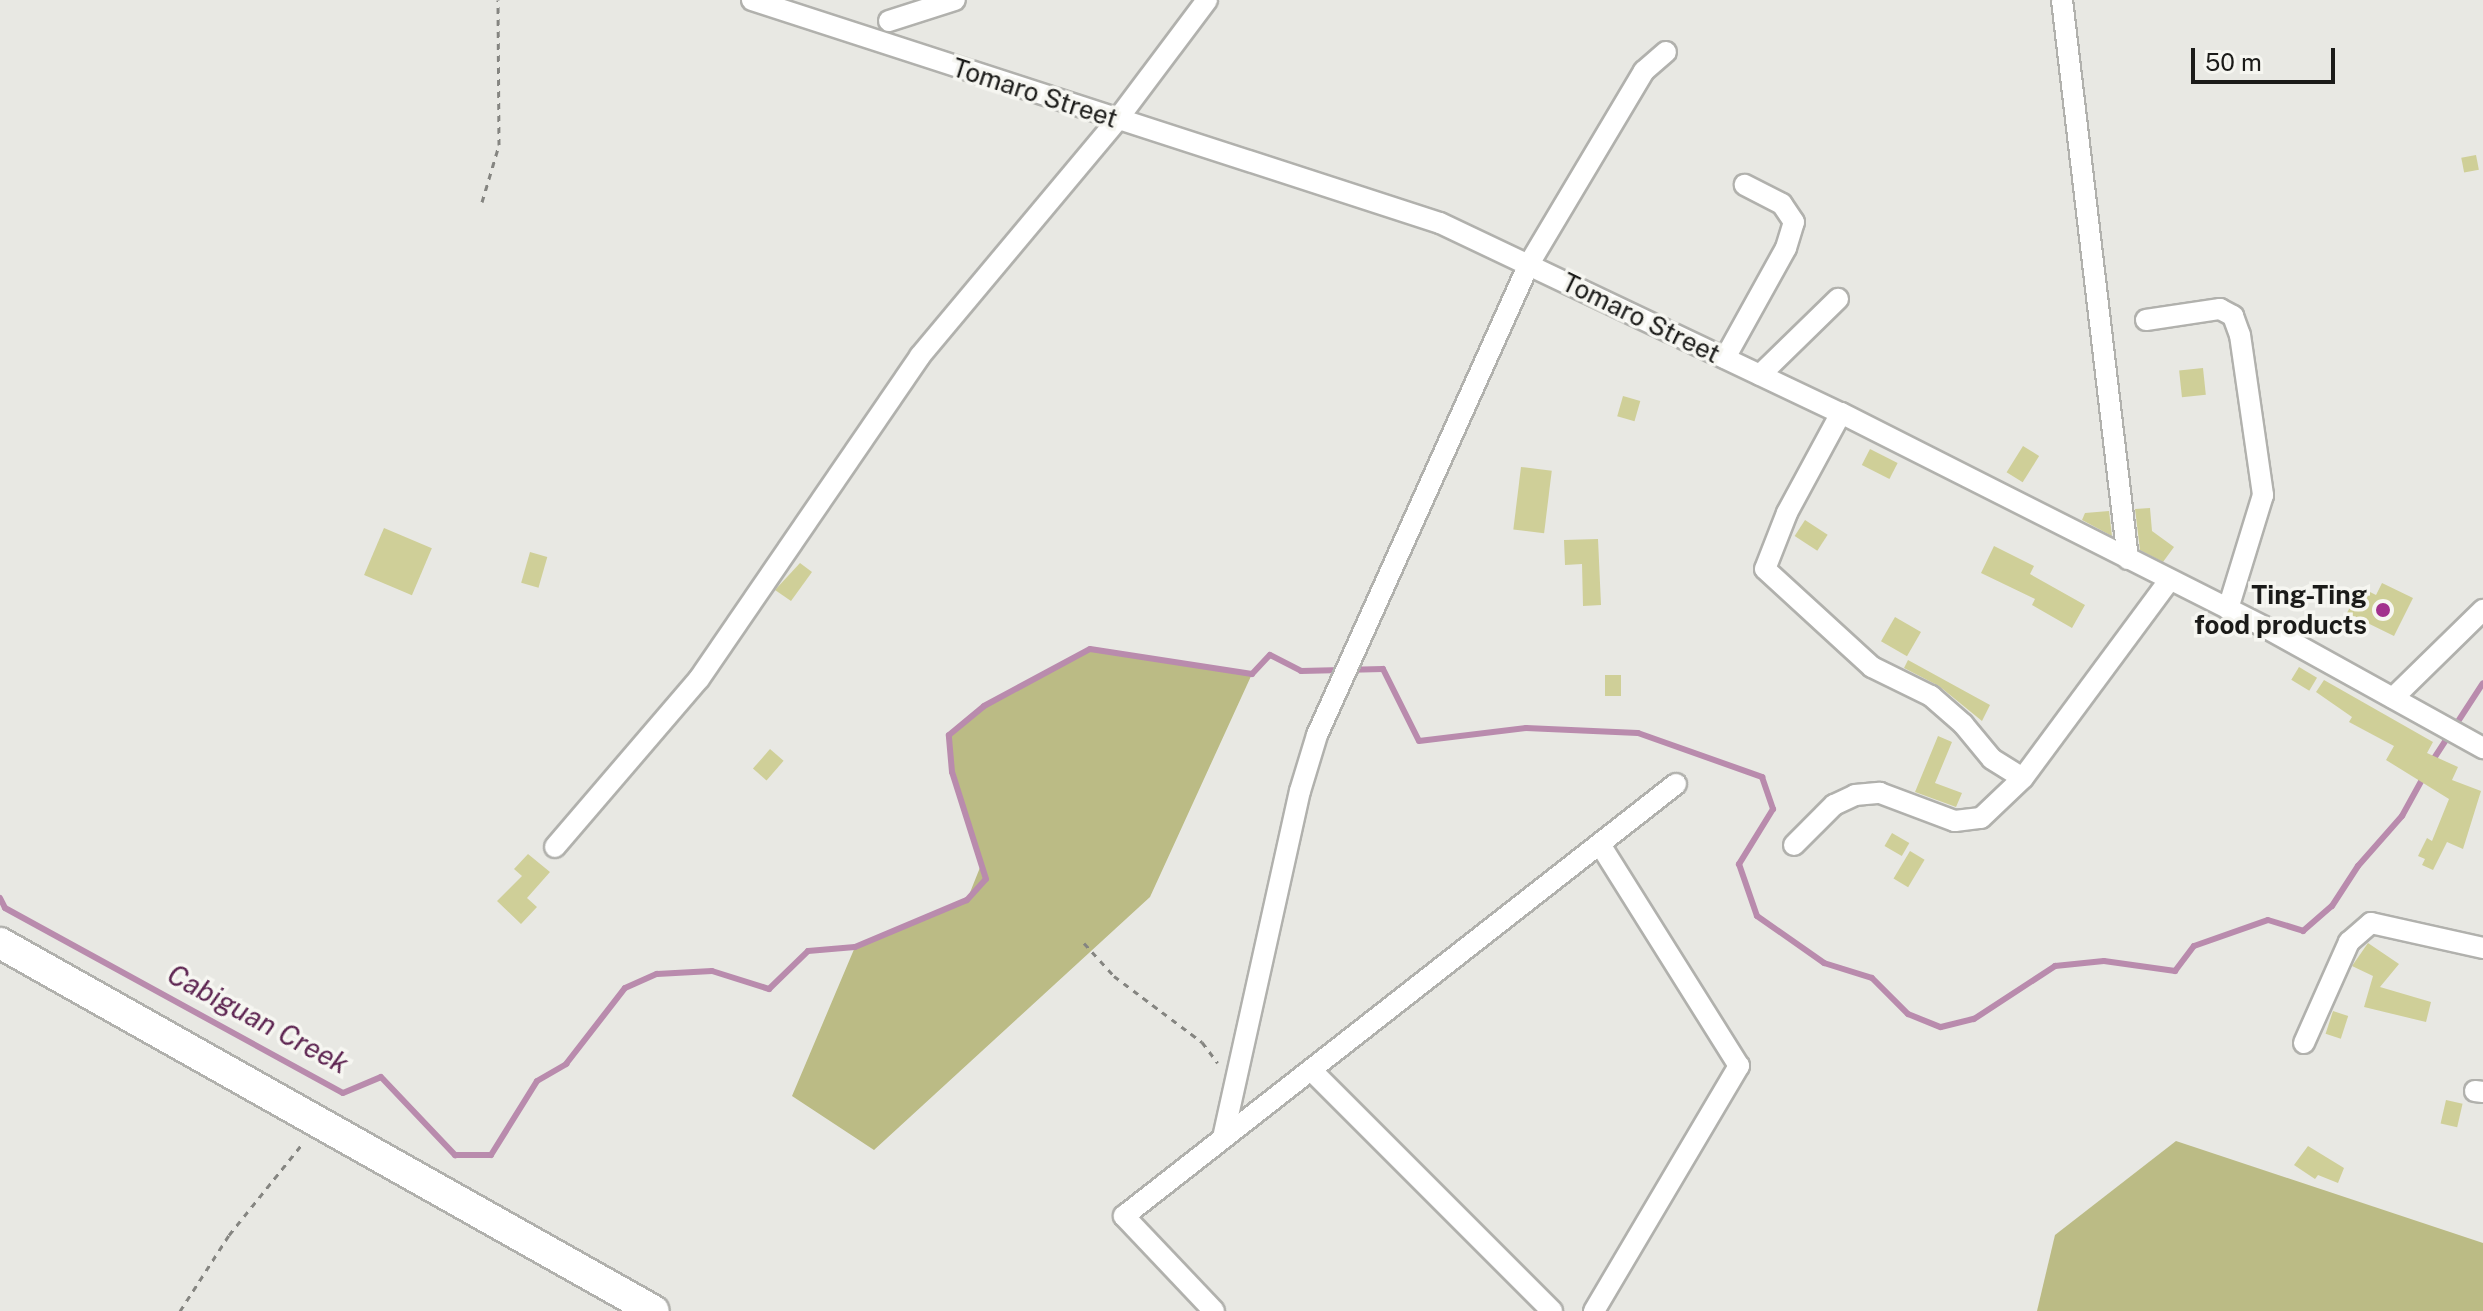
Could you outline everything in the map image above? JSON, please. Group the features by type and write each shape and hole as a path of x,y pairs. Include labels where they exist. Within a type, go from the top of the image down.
{"highway":[{"path":"0,943 310,1134 624,1311"},
{"path":"0,959 143,1032 654,1311"}],"street":[{"name":"Tomaro Street","path":"752,0 1440,223 1841,413 2228,609 2483,748"},
{"path":"877,41 899,0"},
{"path":"889,21 955,0"},
{"path":"555,847 699,679 920,356 1117,120 1207,0"},
{"path":"2062,0 2128,559"},
{"path":"1223,1138 1300,791 1317,735 1529,264 1644,71 1666,52"},
{"path":"1725,358 1793,229 1788,209 1745,185"},
{"path":"1760,375 1838,299"},
{"path":"2146,320 2220,309 2233,316 2240,335 2263,495 2228,609"},
{"path":"1841,413 1787,513 1765,569 1872,667 1931,696 1963,724 1992,759 2023,778"},
{"path":"1794,845 1834,805 1855,795 1880,793 1969,822 1981,818 2023,778 2169,581"},
{"path":"2393,698 2483,610"},
{"path":"1214,1311 1124,1216 1676,784"},
{"path":"1594,1311 1739,1066 1600,844"},
{"path":"2304,1043 2349,942 2371,923 2483,948"},
{"path":"1311,1070 1552,1311"}],"path":[{"path":"482,202 499,145 498,0"},
{"path":"1084,943 1114,976 1202,1042 1235,1086"},
{"path":"180,1311 229,1235 310,1134"}],"green space":[{"path":"1090,649 1252,674 1150,897 874,1150 792,1096 855,947 967,900 981,865 952,772 949,735 984,706"},
{"path":"2176,1141 2483,1243 2483,1311 2037,1311 2055,1235"}],"building":[{"path":"2476,155 2479,170 2464,173 2461,158"},
{"path":"2203,368 2206,395 2182,397 2179,371"},
{"path":"1623,396 1640,401 1635,421 1617,416"},
{"path":"2023,446 2039,456 2023,482 2007,472"},
{"path":"1870,449 1898,463 1889,479 1862,465"},
{"path":"1521,467 1552,471 1544,533 1513,530"},
{"path":"2150,508 2152,531 2174,547 2163,562 2140,550 2135,509"},
{"path":"2109,511 2112,536 2082,520 2085,513"},
{"path":"1805,520 1828,535 1817,551 1795,536"},
{"path":"384,528 432,548 412,595 364,575"},
{"path":"1598,539 1601,605 1583,606 1582,564 1565,565 1564,540"},
{"path":"1994,546 2034,566 2030,574 2085,605 2072,628 2032,605 2035,599 1981,573"},
{"path":"530,552 547,557 538,588 521,583"},
{"path":"800,563 812,572 791,601 775,590"},
{"path":"2382,583 2413,598 2394,636 2347,613 2360,587 2376,595"},
{"path":"1895,617 1921,632 1907,656 1881,641"},
{"path":"1908,660 1990,705 1982,721 1939,686 1904,668"},
{"path":"2299,667 2317,678 2309,691 2291,680"},
{"path":"1605,675 1621,675 1621,696 1605,696"},
{"path":"2324,680 2433,742 2427,753 2458,767 2452,780 2481,791 2463,849 2447,842 2433,870 2422,865 2425,859 2418,856 2427,838 2432,841 2449,799 2386,760 2394,746 2349,722 2352,717 2316,692"},
{"path":"1938,736 1952,742 1935,783 1962,793 1956,807 1915,792"},
{"path":"770,749 784,761 767,780 753,769"},
{"path":"1892,833 1909,843 1902,856 1884,846"},
{"path":"1910,851 1925,860 1908,887 1894,878"},
{"path":"528,854 550,872 527,898 537,907 521,924 497,901 522,876 514,869"},
{"path":"2368,943 2399,964 2380,987 2431,1002 2426,1022 2364,1007 2373,976 2352,966"},
{"path":"2333,1011 2348,1016 2341,1039 2326,1034"},
{"path":"2446,1100 2463,1104 2457,1127 2441,1123"},
{"path":"2308,1146 2344,1168 2338,1183 2318,1175 2315,1179 2294,1165"}],"waterway":[{"name":"Cabiguan Creek","path":"0,898 5,908 343,1093 381,1077 455,1155 491,1155 537,1081 566,1064 625,988 657,974 712,971 769,989 808,951 855,947 967,900 986,879 952,772 949,735 984,706 1090,649 1252,674 1270,655 1301,671 1383,669 1419,741 1526,728 1638,733 1762,777 1773,809 1739,864 1757,916 1824,963 1872,978 1908,1014 1941,1027 1974,1019 2055,966 2104,961 2175,971 2194,946 2268,920 2303,931 2332,906 2358,866 2402,816 2424,776"},
{"name":"Cabiguan Creek","path":"2431,763 2483,683"}],"place":[{"name":"Ting-Ting food products","path":"2383,610"}]}
